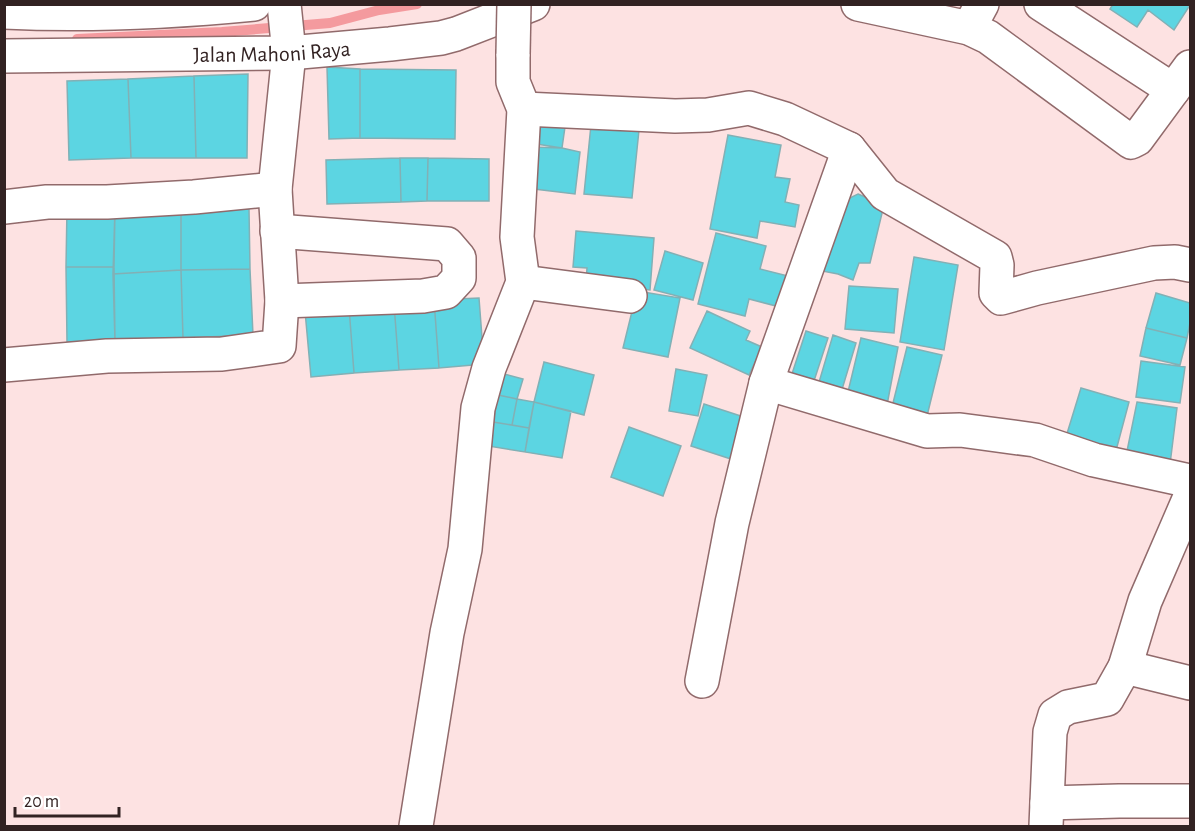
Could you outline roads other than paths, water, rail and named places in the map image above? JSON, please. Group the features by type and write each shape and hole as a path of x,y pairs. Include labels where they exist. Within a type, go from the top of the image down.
{"street":[{"name":"Jalan Mahoni Raya","path":"4,12 34,14 254,4"},
{"path":"416,826 447,633 465,549 478,408 489,368 523,282 517,237 524,110 513,82 514,4"},
{"name":"Jalan Mahoni Raya","path":"4,56 286,26 390,44 441,38 533,4"},
{"path":"858,4 975,16 988,37 1131,142 1137,139 1182,79 1041,4"},
{"path":"4,365 107,356 222,354 279,346 282,301 275,189 286,26"},
{"path":"524,110 675,116 708,115 749,108 785,119 849,149 885,194 995,257 996,292 1001,298 1154,263 1175,262 1191,265"},
{"path":"702,681 732,524 766,383 849,149"},
{"path":"4,207 47,202 107,202 275,189"},
{"path":"277,231 447,244 459,258 459,278 447,292 423,297 282,301"},
{"path":"523,282 630,296"},
{"path":"766,383 927,430 960,430 1035,440 1094,460 1191,481"},
{"path":"1191,497 1145,601 1125,667 1107,699 1068,707 1055,714 1050,732 1047,815 1119,801 1191,801"},
{"path":"1125,667 1191,683"}],"waterway":[{"path":"77,39 222,32 330,23 379,10 417,4"}]}
